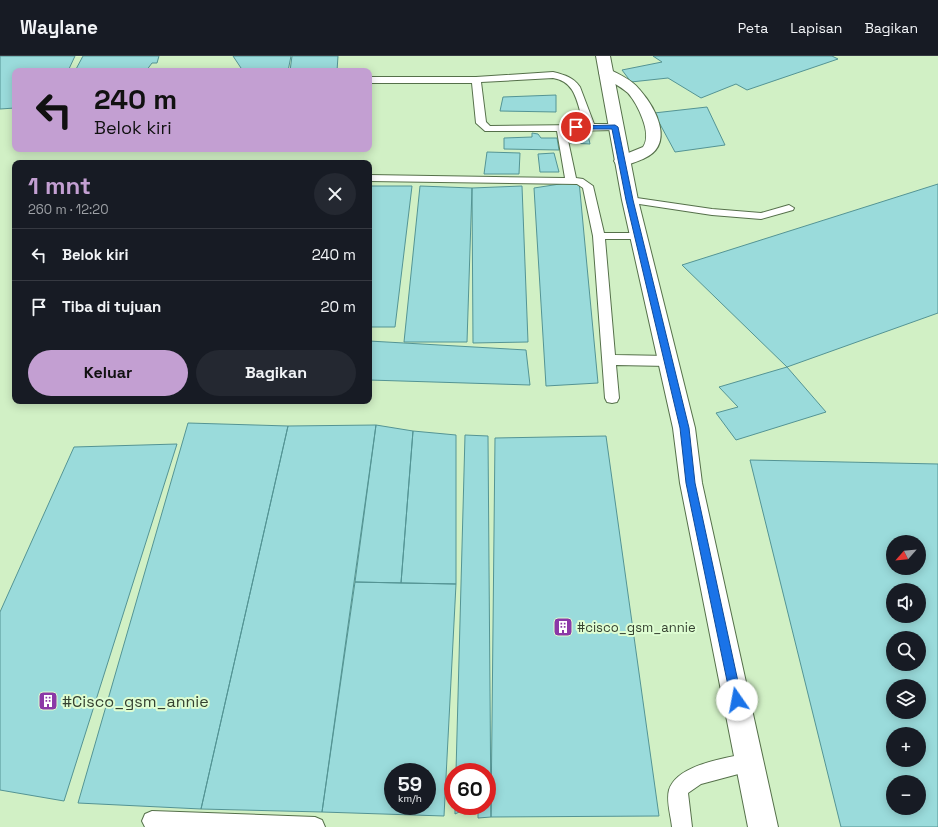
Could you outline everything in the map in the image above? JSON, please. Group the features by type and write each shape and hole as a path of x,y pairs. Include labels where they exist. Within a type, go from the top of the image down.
{"main road":[{"path":"604,64 630,200 684,428 691,483 764,827"},
{"path":"604,64 634,91 655,131 653,143 649,150 622,161"}],"lane":[{"path":"372,80 476,80 553,75 564,77 572,81 576,87 590,127"},
{"path":"476,80 481,123 488,129 615,127"},
{"path":"561,128 571,181"},
{"path":"372,178 571,181 583,182 588,186 599,236 612,398"},
{"path":"630,200 712,212 761,216 789,208"},
{"path":"599,236 638,236"},
{"path":"609,360 668,361"},
{"path":"682,827 679,790 685,781 706,773 750,762"},
{"path":"152,821 315,827"}],"building":[{"path":"0,56 75,56 69,68 12,68 12,108 0,109"},
{"path":"83,56 159,56 157,63 152,63 148,68 77,68"},
{"path":"233,56 291,56 289,68 241,68"},
{"path":"292,56 338,56 337,68 290,68"},
{"path":"653,56 832,56 838,59 747,90 736,84 701,98 668,78 631,82 622,70 662,62"},
{"path":"556,95 556,112 500,111 503,97"},
{"path":"707,107 725,145 675,152 654,113"},
{"path":"532,133 538,134 541,138 557,138 559,150 504,149 504,138 532,137"},
{"path":"588,135 590,144 570,143 568,136"},
{"path":"487,152 520,153 519,174 484,174"},
{"path":"554,153 559,172 540,172 538,154"},
{"path":"579,181 598,383 546,386 534,188"},
{"path":"938,184 938,313 787,367 682,265"},
{"path":"372,186 412,186 395,327 372,327"},
{"path":"420,186 472,188 467,342 404,342"},
{"path":"522,186 528,342 473,343 472,188"},
{"path":"372,341 526,350 530,385 372,380"},
{"path":"787,367 826,412 736,440 716,413 738,407 719,387"},
{"name":"#cisco_gsm_annie","path":"188,423 288,426 201,809 78,803"},
{"name":"#cisco_gsm_annie","path":"376,425 322,812 201,809 288,426"},
{"path":"376,425 413,431 401,583 355,582"},
{"path":"413,431 456,435 456,584 401,583"},
{"path":"465,435 488,436 491,763 456,763"},
{"name":"#cisco_gsm_annie","path":"606,436 659,816 491,817 491,815 496,815 496,763 492,763 495,438"},
{"name":"#Cisco_gsm_annie","path":"177,444 64,801 0,790 0,612 74,447"},
{"path":"750,460 938,464 938,827 841,827"},
{"path":"355,582 456,584 447,763 444,763 444,816 414,815 436,815 436,763 384,763 384,814 322,812"},
{"path":"478,815 491,815 491,817 478,818"}],"place":[{"name":"#cisco_gsm_annie","path":"563,627"},
{"name":"#Cisco_gsm_annie","path":"48,701"}],"route":[{"path":"576,127 615,127 630,200 684,428 691,483 737,700"}]}
